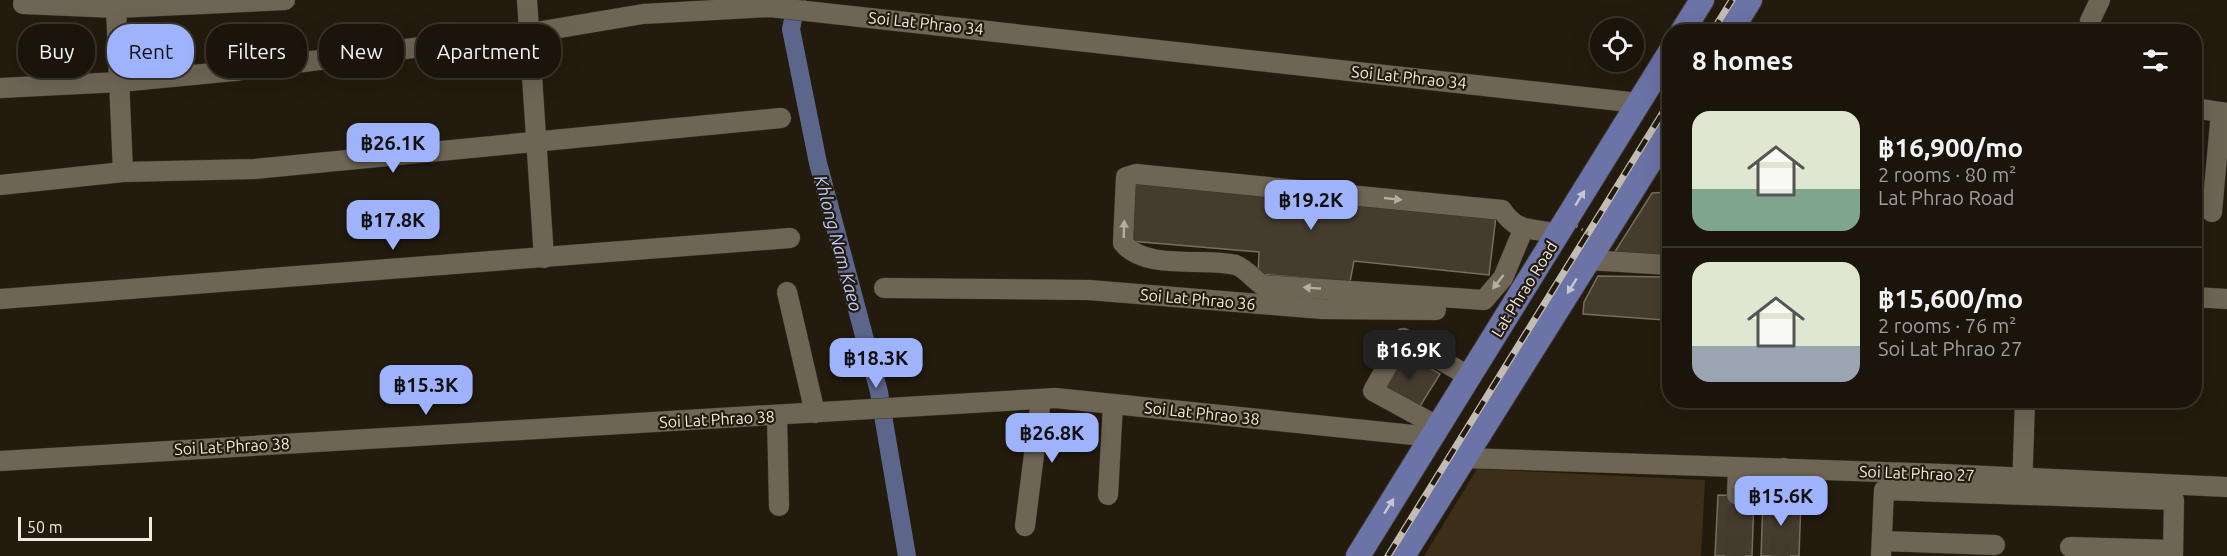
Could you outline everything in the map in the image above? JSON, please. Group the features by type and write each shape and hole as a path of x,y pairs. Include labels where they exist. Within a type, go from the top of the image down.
{"main road":[{"path":"1687,24 1702,0"},
{"path":"1735,24 1750,0"},
{"name":"Lat Phrao Road","path":"1358,556 1662,65"},
{"path":"1403,556 1662,142"}],"street":[{"path":"22,4 116,8 285,0"},
{"path":"527,0 529,24"},
{"path":"2090,21 2100,0"},
{"name":"Soi Lat Phrao 34","path":"561,28 643,14 770,7 1638,103"},
{"path":"116,8 123,172"},
{"name":"Soi Lat Phrao 34","path":"0,88 120,82 234,71 416,48"},
{"path":"533,78 543,258"},
{"path":"2202,109 2224,112 2212,212"},
{"path":"0,185 123,172 254,169 781,118"},
{"path":"1523,230 1503,278 1484,300 1262,285 1239,265 1148,258 1131,253 1123,243 1126,177 1136,174 1502,210 1510,222 1523,230 1562,227"},
{"path":"0,299 790,238"},
{"path":"1588,260 1662,265"},
{"name":"Soi Lat Phrao 36","path":"885,288 1089,290 1322,309 1511,310"},
{"path":"787,292 815,413"},
{"path":"2202,297 2227,299"},
{"path":"1436,432 1373,391 1403,338 1470,377"},
{"path":"1025,526 1041,399"},
{"name":"Soi Lat Phrao 38","path":"0,461 777,416 856,408 1041,399 1436,432"},
{"path":"1108,495 1113,404"},
{"path":"2022,486 2025,408"},
{"path":"777,416 778,506"},
{"name":"Soi Lat Phrao 27","path":"1463,458 1784,468 2022,486 2227,487"},
{"path":"1737,495 1738,467"},
{"path":"1783,498 1784,468"},
{"path":"1995,545 1882,549 1884,490 2022,486 2174,500 2173,553 2070,547"}],"path":[{"path":"1562,227 1610,246"}],"shaded area":[{"path":"1477,469 1705,480 1701,556 1424,556"}],"building":[{"path":"1133,181 1496,216 1489,275 1354,261 1350,282 1258,274 1259,252 1130,241"},
{"path":"1662,192 1662,261 1611,258 1652,193"},
{"path":"1598,276 1662,277 1662,320 1583,314 1584,302"},
{"path":"1402,351 1440,374 1417,411 1379,389"},
{"path":"1718,495 1754,496 1752,556 1715,556"},
{"path":"1763,498 1801,499 1799,556 1761,556"}],"waterway":[{"name":"Khlong Nam Kaeo","path":"797,0 791,29 818,163 879,392 907,556"}],"tunnel":[{"path":"1735,556 1737,495"},
{"path":"1780,556 1783,498"}],"railway":[{"path":"1717,24 1732,0"},
{"path":"1388,556 1662,114"}]}
